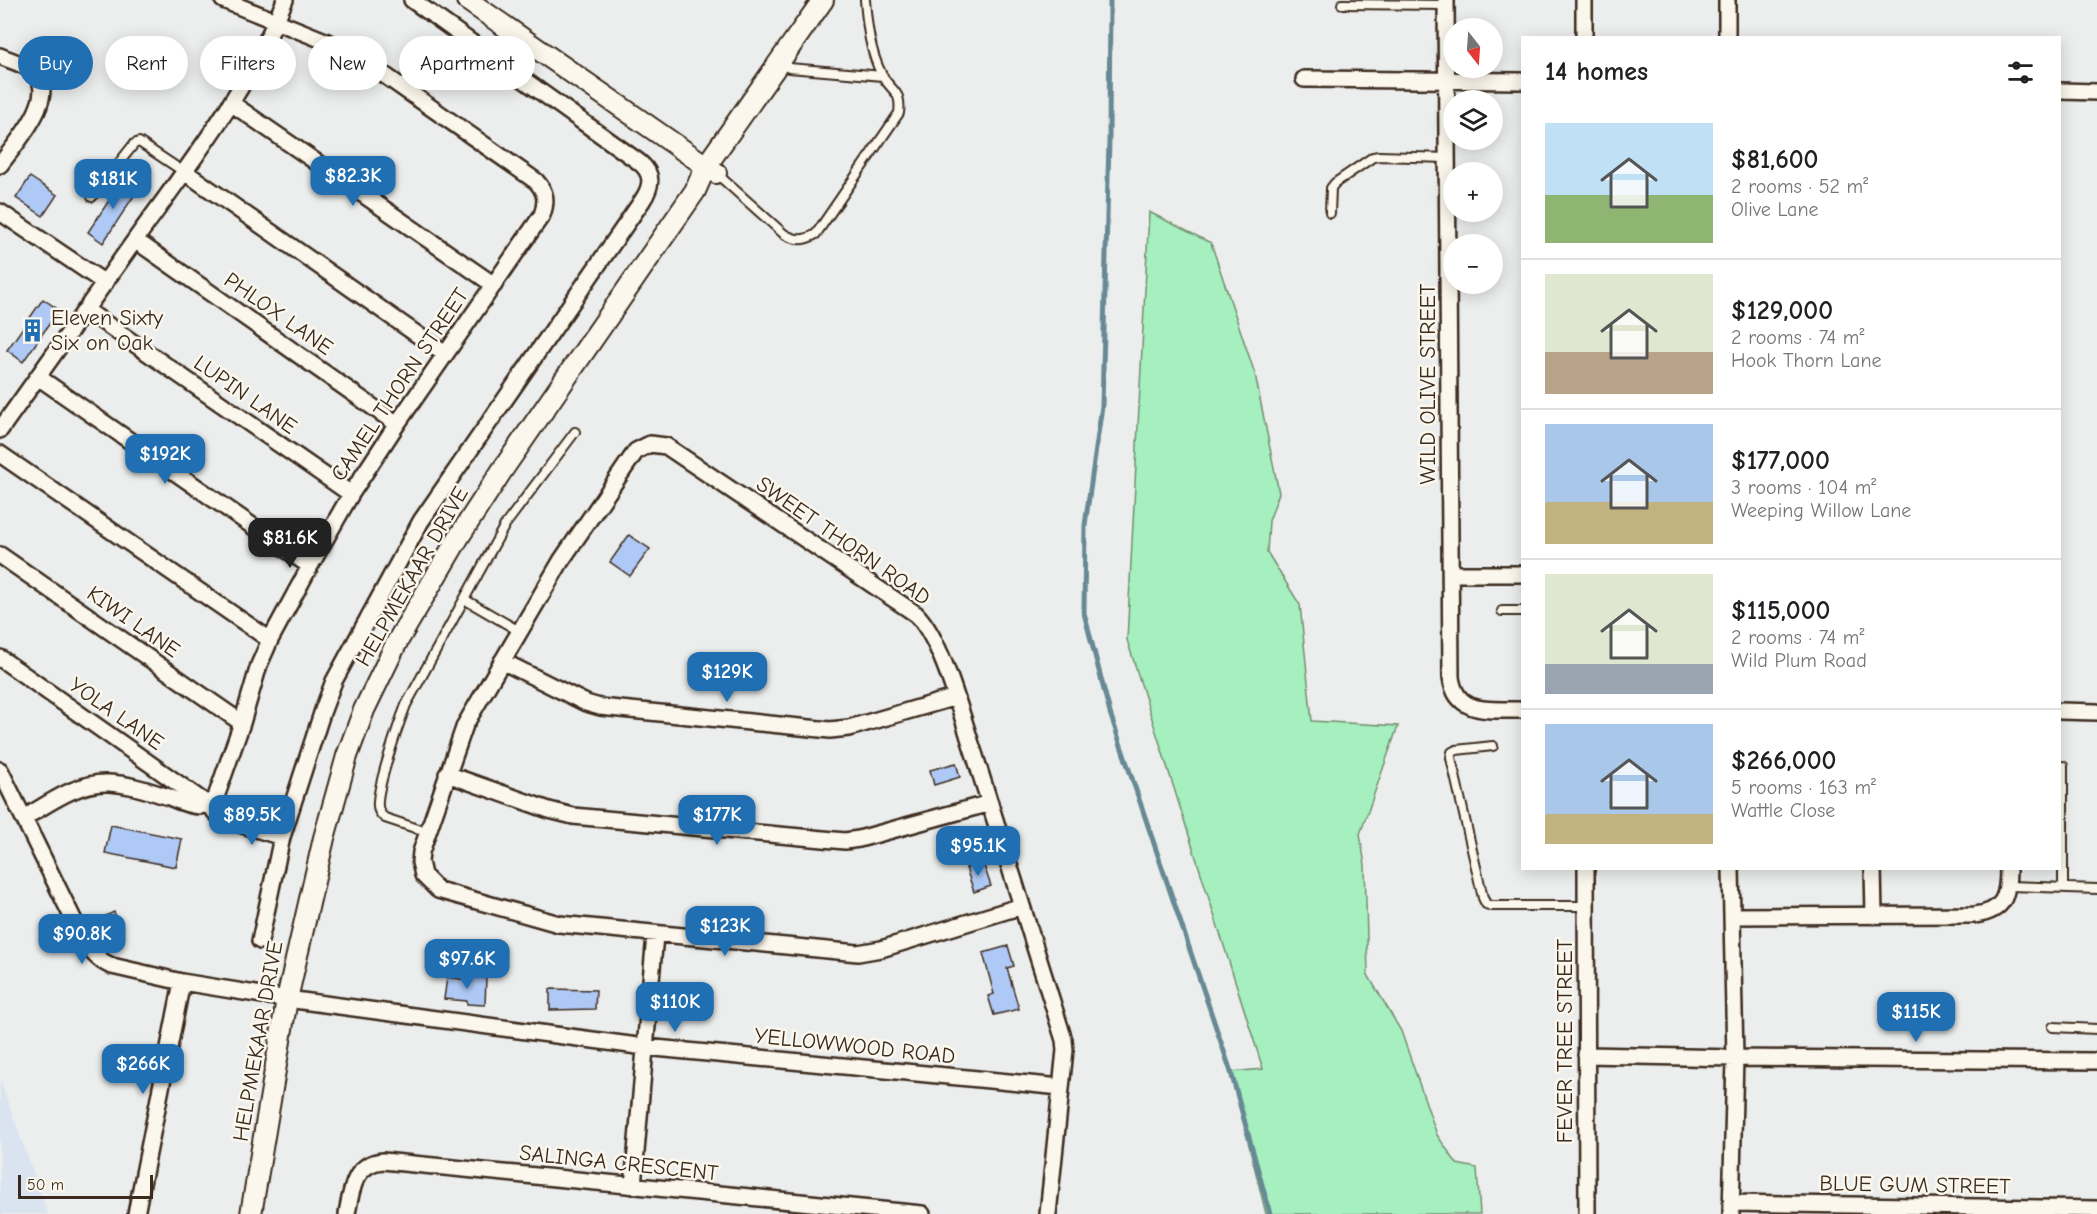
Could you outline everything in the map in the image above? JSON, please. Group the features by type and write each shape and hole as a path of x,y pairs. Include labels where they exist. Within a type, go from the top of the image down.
{"street":[{"name":"CAMEL THORN STREET","path":"207,804 216,797 220,790 251,687 270,640 310,566 351,494 397,424 542,215 545,198 541,186 521,169 350,51 223,0"},
{"path":"0,430 185,172 231,102 276,22 285,0"},
{"path":"260,941 282,837 322,710 334,681 421,521 642,201 650,186 649,172 639,162 412,0"},
{"path":"467,0 711,169"},
{"name":"HELPMEKAAR DRIVE","path":"711,169 823,0"},
{"name":"HELPMEKAAR DRIVE","path":"251,1214 287,999 324,838 347,756 364,711 397,642 460,535 503,469 695,191 789,68 837,0"},
{"path":"1584,0 1584,36"},
{"path":"1727,0 1727,36"},
{"name":"WILD OLIVE STREET","path":"1446,3 1451,677 1454,691 1464,703 1471,707 1521,710"},
{"path":"0,56 34,72 43,87 41,103 0,165"},
{"path":"1304,79 1521,81"},
{"path":"2061,91 2097,92"},
{"path":"231,102 494,285"},
{"path":"185,172 445,354"},
{"path":"0,212 105,283"},
{"name":"PHLOX LANE","path":"135,240 397,424"},
{"name":"LUPIN LANE","path":"86,310 351,494"},
{"path":"38,377 310,566"},
{"name":"SWEET THORN ROAD","path":"655,935 552,923 454,896 432,887 423,875 420,862 427,832 465,725 561,561 636,451 650,444 666,446 916,614 925,622 932,634 956,697 1064,1040 1065,1050 1048,1214"},
{"path":"0,454 270,640"},
{"name":"KIWI LANE","path":"0,555 242,723"},
{"path":"1450,574 1521,574"},
{"name":"YOLA LANE","path":"0,658 207,804 217,814 233,822 282,837"},
{"path":"502,661 586,703 600,707 830,730 862,725 956,697"},
{"path":"2061,711 2097,711"},
{"name":"YELLOWWOOD ROAD","path":"0,770 82,937 103,963 123,970 287,999 645,1047 1061,1088"},
{"path":"447,774 549,810 573,816 839,840 859,839 990,803"},
{"path":"24,818 83,787 105,783 143,788 188,804 201,806 207,804"},
{"name":"FEVER TREE STREET","path":"1586,870 1587,1214"},
{"path":"1731,870 1735,1058 1731,1209"},
{"path":"1873,870 1874,915"},
{"path":"1731,916 1987,913 2002,903 2008,886 2008,870"},
{"path":"633,1186 655,935 866,952 1022,906"},
{"path":"136,1214 182,982"},
{"path":"1586,1055 2097,1061"},
{"name":"SALINGA CRESCENT","path":"347,1214 354,1181 360,1172 378,1161 922,1214"},
{"name":"BLUE GUM STREET","path":"1731,1209 2094,1211"}],"lane":[{"path":"711,169 784,234 794,239 806,240 816,234 899,112 898,94 883,76 872,46 865,0"},
{"path":"1342,4 1446,3"},
{"path":"789,68 883,76"},
{"path":"92,197 134,144 139,142 185,172"},
{"path":"1330,213 1331,188 1373,157 1448,158"},
{"path":"427,832 385,818 379,810 378,800 402,716 510,517 575,432"},
{"path":"464,599 519,631"},
{"path":"1502,611 1521,611"},
{"path":"1493,746 1456,750 1452,752 1451,758 1486,904 1491,906 1586,906"},
{"path":"2063,766 2063,888"},
{"path":"2008,886 2097,889"},
{"path":"2054,1027 2097,1029"}],"shaded area":[{"path":"0,1080 48,1214 0,1214"}],"green space":[{"path":"1149,212 1211,243 1255,374 1279,493 1269,521 1267,552 1300,605 1312,721 1398,726 1360,834 1365,865 1368,975 1401,1031 1437,1135 1457,1164 1477,1168 1480,1214 1266,1214 1231,1072 1263,1069 1127,640"}],"building":[{"path":"30,177 57,195 43,216 16,198"},
{"path":"124,178 139,188 103,243 88,232"},
{"name":"Eleven Sixty Six on Oak","path":"43,299 59,310 23,362 7,350"},
{"path":"629,535 650,549 630,576 610,562"},
{"path":"956,763 960,777 934,785 930,770"},
{"path":"111,825 182,839 176,867 105,853"},
{"path":"983,863 991,886 974,892 966,868"},
{"path":"114,912 120,926 105,932 99,919"},
{"path":"1008,946 1014,966 1007,968 1019,1009 994,1015 988,996 994,994 983,953"},
{"path":"447,977 468,980 468,977 486,978 485,1005 444,999"},
{"path":"550,989 596,990 595,1009 550,1010"}],"waterway":[{"path":"1110,0 1102,406 1085,525 1084,613 1110,713 1231,1072 1270,1214"}],"place":[{"name":"Eleven Sixty Six on Oak","path":"33,330"}]}
